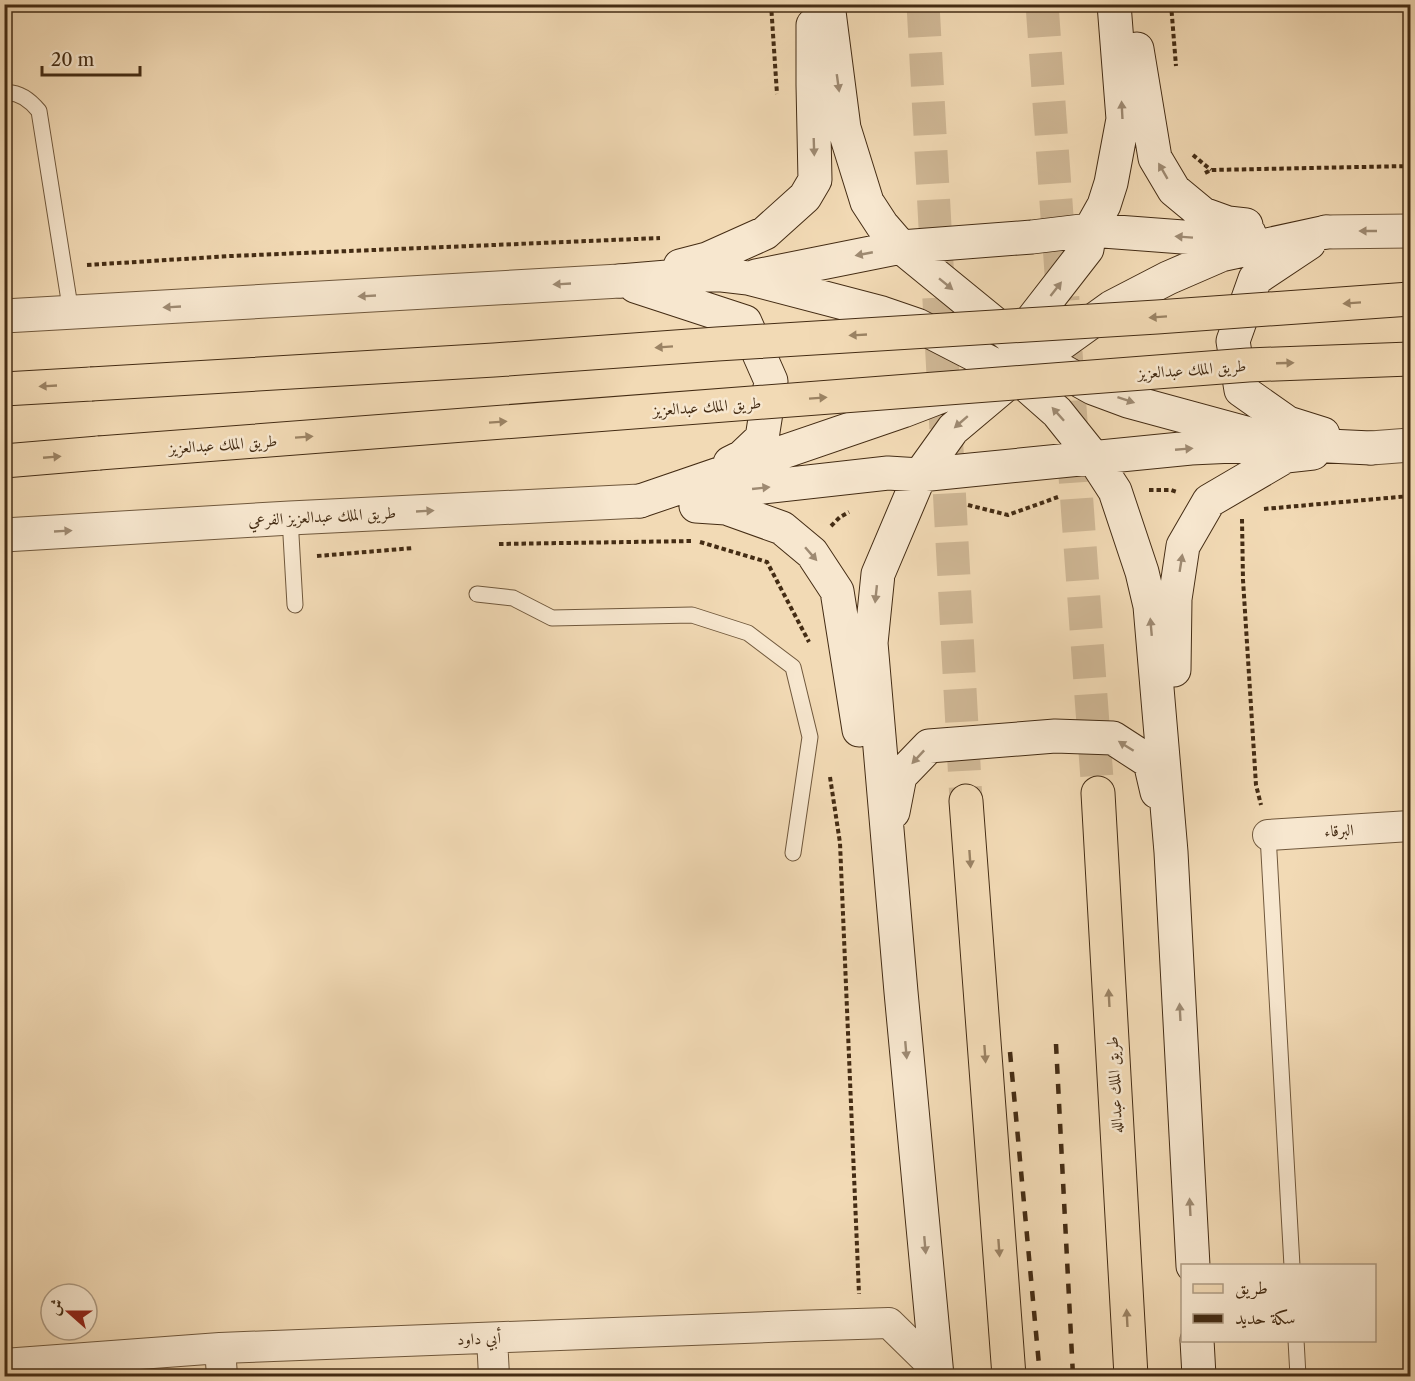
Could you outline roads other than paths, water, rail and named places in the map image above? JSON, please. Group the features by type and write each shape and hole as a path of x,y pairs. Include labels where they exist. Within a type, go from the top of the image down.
{"main road":[{"path":"620,281 707,259 765,233 805,197 815,180 813,4"},
{"path":"828,4 844,128 867,202 900,247 1017,360 1093,457 1115,491 1142,572 1149,606 1171,852 1193,1264"},
{"path":"937,1373 871,643 878,574 920,475 953,429 1017,360 1087,249 1090,230 1104,205 1111,183 1123,119 1114,4"},
{"path":"1130,4 1155,158 1174,190 1203,214 1228,223 1326,232"},
{"path":"748,278 900,247 1032,237 1090,230 1196,238 1243,233 1410,231"},
{"path":"640,501 942,396 1017,360 1168,278 1221,255 1326,232"},
{"path":"1326,232 1255,279 1233,341 1241,390 1288,423 1371,448"},
{"path":"4,316 722,275 748,278 882,313 1128,401 1286,444"},
{"path":"620,281 745,322 771,381 762,438 742,458 640,501"},
{"path":"4,389 494,360 1410,299"},
{"name":"طريق الملك عبدالعزيز","path":"4,461 1248,364 1410,358"},
{"path":"640,501 888,472 920,475 1191,448 1286,444 1371,448"},
{"path":"1171,852 1175,599 1183,546 1209,501 1286,456 1410,445"},
{"path":"640,501 726,508 782,528 812,553 837,591 901,992"},
{"name":"طريق الملك عبدالعزيز الفرعي","path":"4,535 640,501"},
{"path":"901,992 893,808 900,776 929,746 1055,736 1113,738 1150,762 1171,852"},
{"name":"طريق الملك عبدالله","path":"1098,793 1131,1377"},
{"path":"966,801 1008,1377"},
{"path":"1197,1342 1199,1377"}],"street":[{"name":"البرقاء","path":"1268,835 1410,826"},
{"name":"أبي داود","path":"4,1364 221,1362 492,1338 889,1323 937,1373"},
{"path":"492,1338 494,1377"}],"lane":[{"path":"4,93 13,92 29,100 39,111 71,313"},
{"path":"290,518 296,605"},
{"path":"477,594 513,598 552,618 692,615 748,633 793,667 810,738 793,853"},
{"path":"1268,835 1292,1264"},
{"path":"1296,1342 1298,1377"}],"tunnel":[{"path":"923,4 966,801"},
{"path":"1042,4 1063,301"},
{"path":"1066,352 1098,793"}],"railway":[{"path":"1056,1044 1073,1376"},
{"path":"1010,1052 1040,1376"}]}
